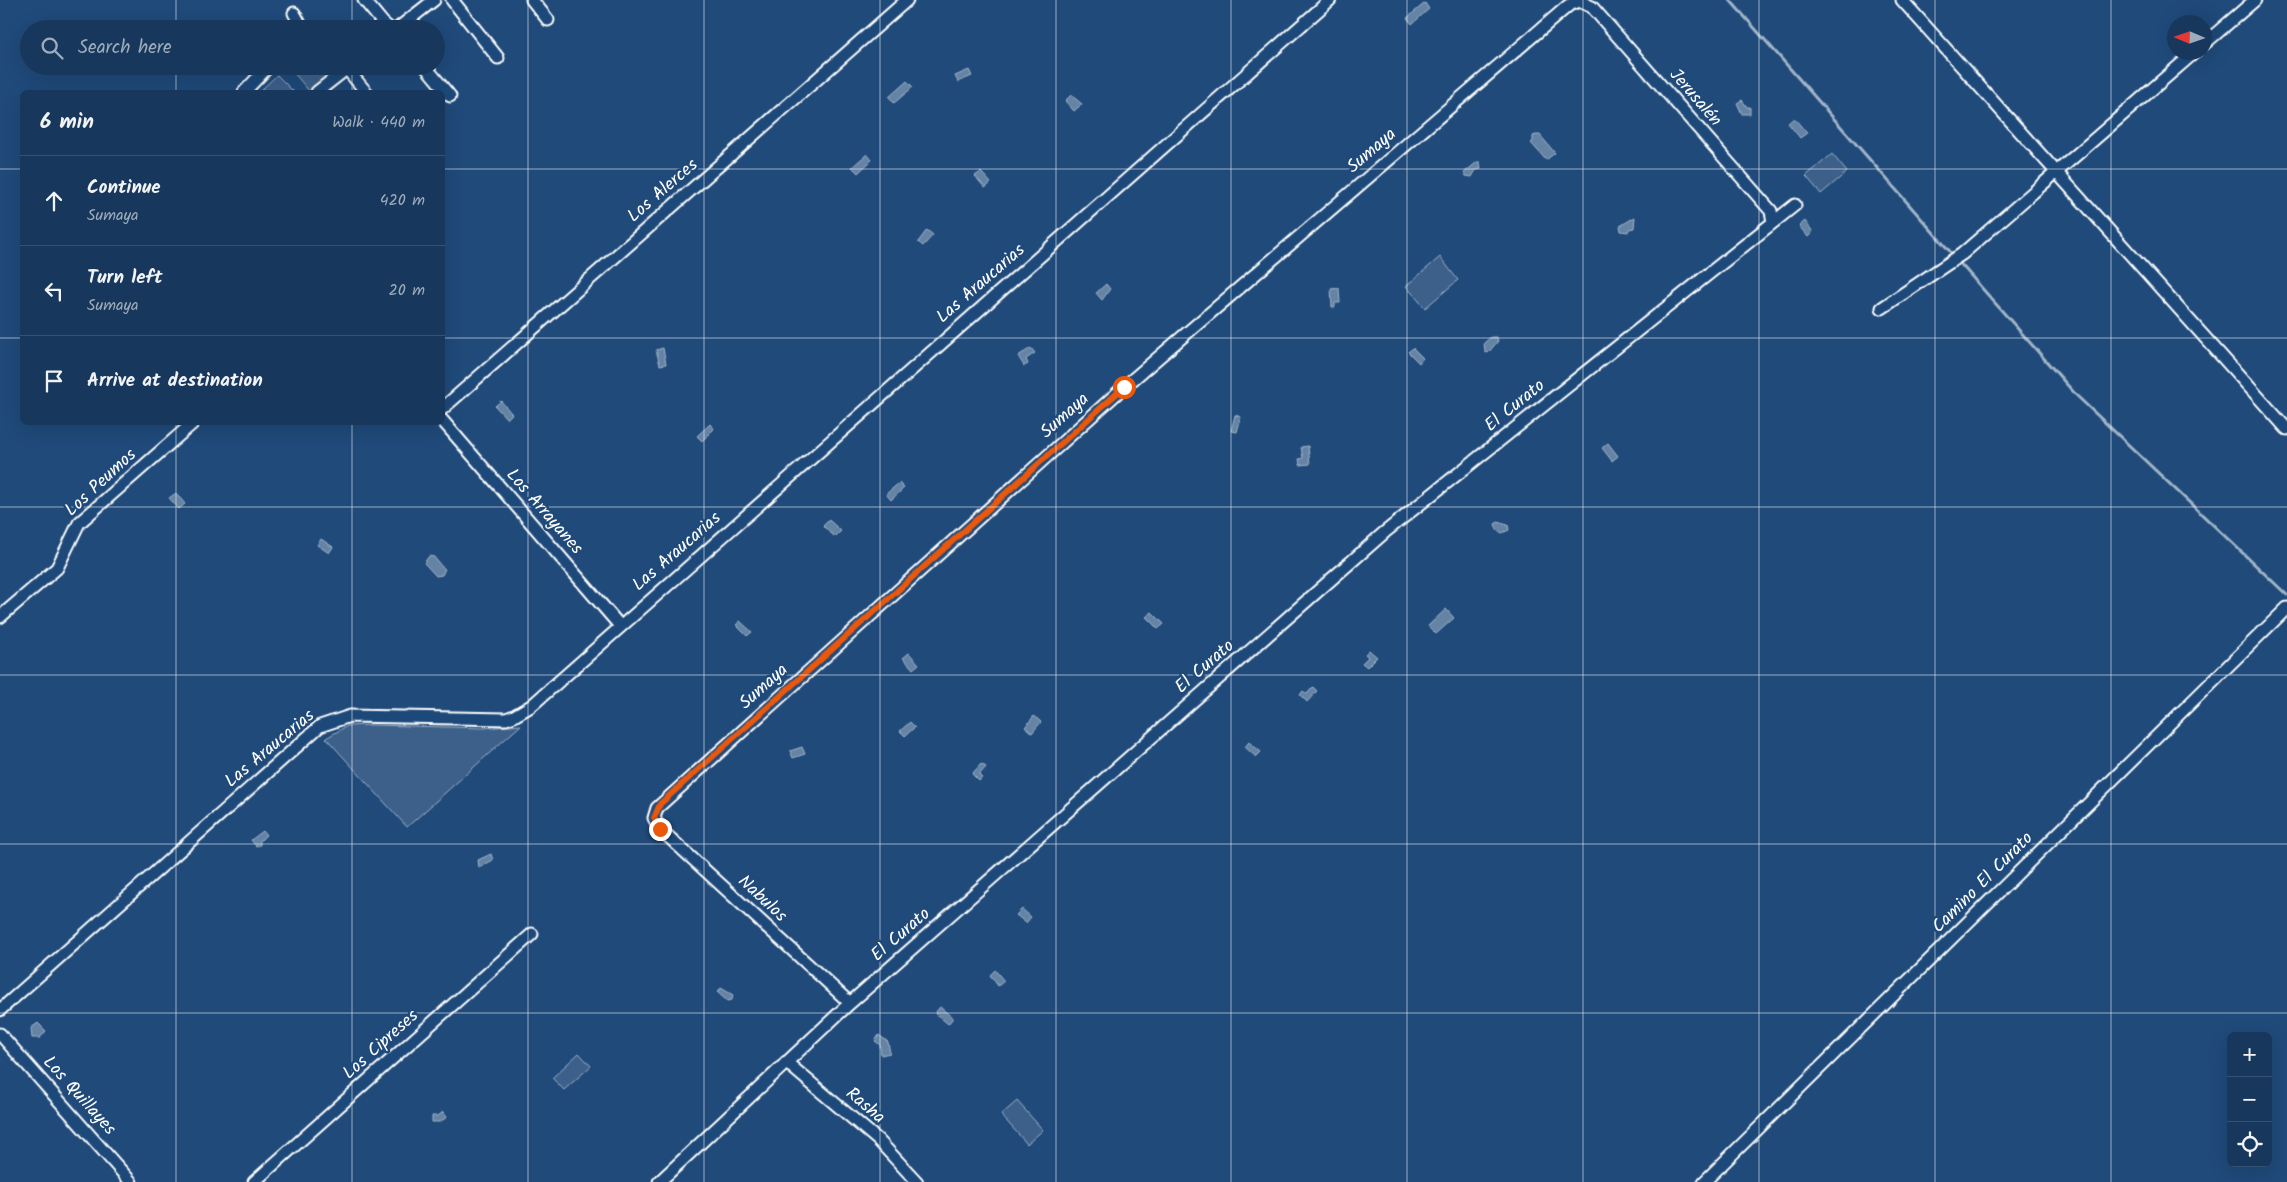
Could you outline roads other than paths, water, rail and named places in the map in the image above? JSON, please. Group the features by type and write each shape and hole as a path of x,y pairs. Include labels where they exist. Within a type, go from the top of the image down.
{"street":[{"path":"364,0 382,20"},
{"path":"408,20 434,0"},
{"path":"452,0 498,58"},
{"path":"532,0 548,20"},
{"name":"Los Alerces","path":"445,406 907,0"},
{"name":"Las Araucarias","path":"0,1010 320,726 350,716 496,720 514,716 531,706 1330,0"},
{"path":"1902,0 2287,429"},
{"path":"2212,37 2254,0"},
{"name":"Jerusalén","path":"1583,2 1592,7 1771,211 1773,222"},
{"name":"Sumaya","path":"654,818 660,804 1124,387 1569,5 1583,2"},
{"path":"294,13 298,20"},
{"path":"1882,308 1962,254 2186,60"},
{"path":"246,90 260,75"},
{"path":"319,90 336,75"},
{"path":"349,75 364,90"},
{"path":"432,75 450,96"},
{"name":"El Curato","path":"659,1182 850,1003 1385,532 1795,205"},
{"name":"Los Arrayanes","path":"445,423 620,626"},
{"name":"Los Peumos","path":"0,617 57,568 80,523 191,425"},
{"name":"Camino El Curato","path":"1704,1182 2286,609"},
{"name":"Nabulos","path":"654,818 660,829 850,1003"},
{"name":"Los Cipreses","path":"254,1182 532,934"},
{"name":"Los Quillayes","path":"0,1034 131,1182"},
{"name":"Rasha","path":"786,1062 878,1140 917,1182"}],"waterway":[{"path":"1730,0 1954,256"},
{"path":"1958,261 2077,396 2287,595"}]}
